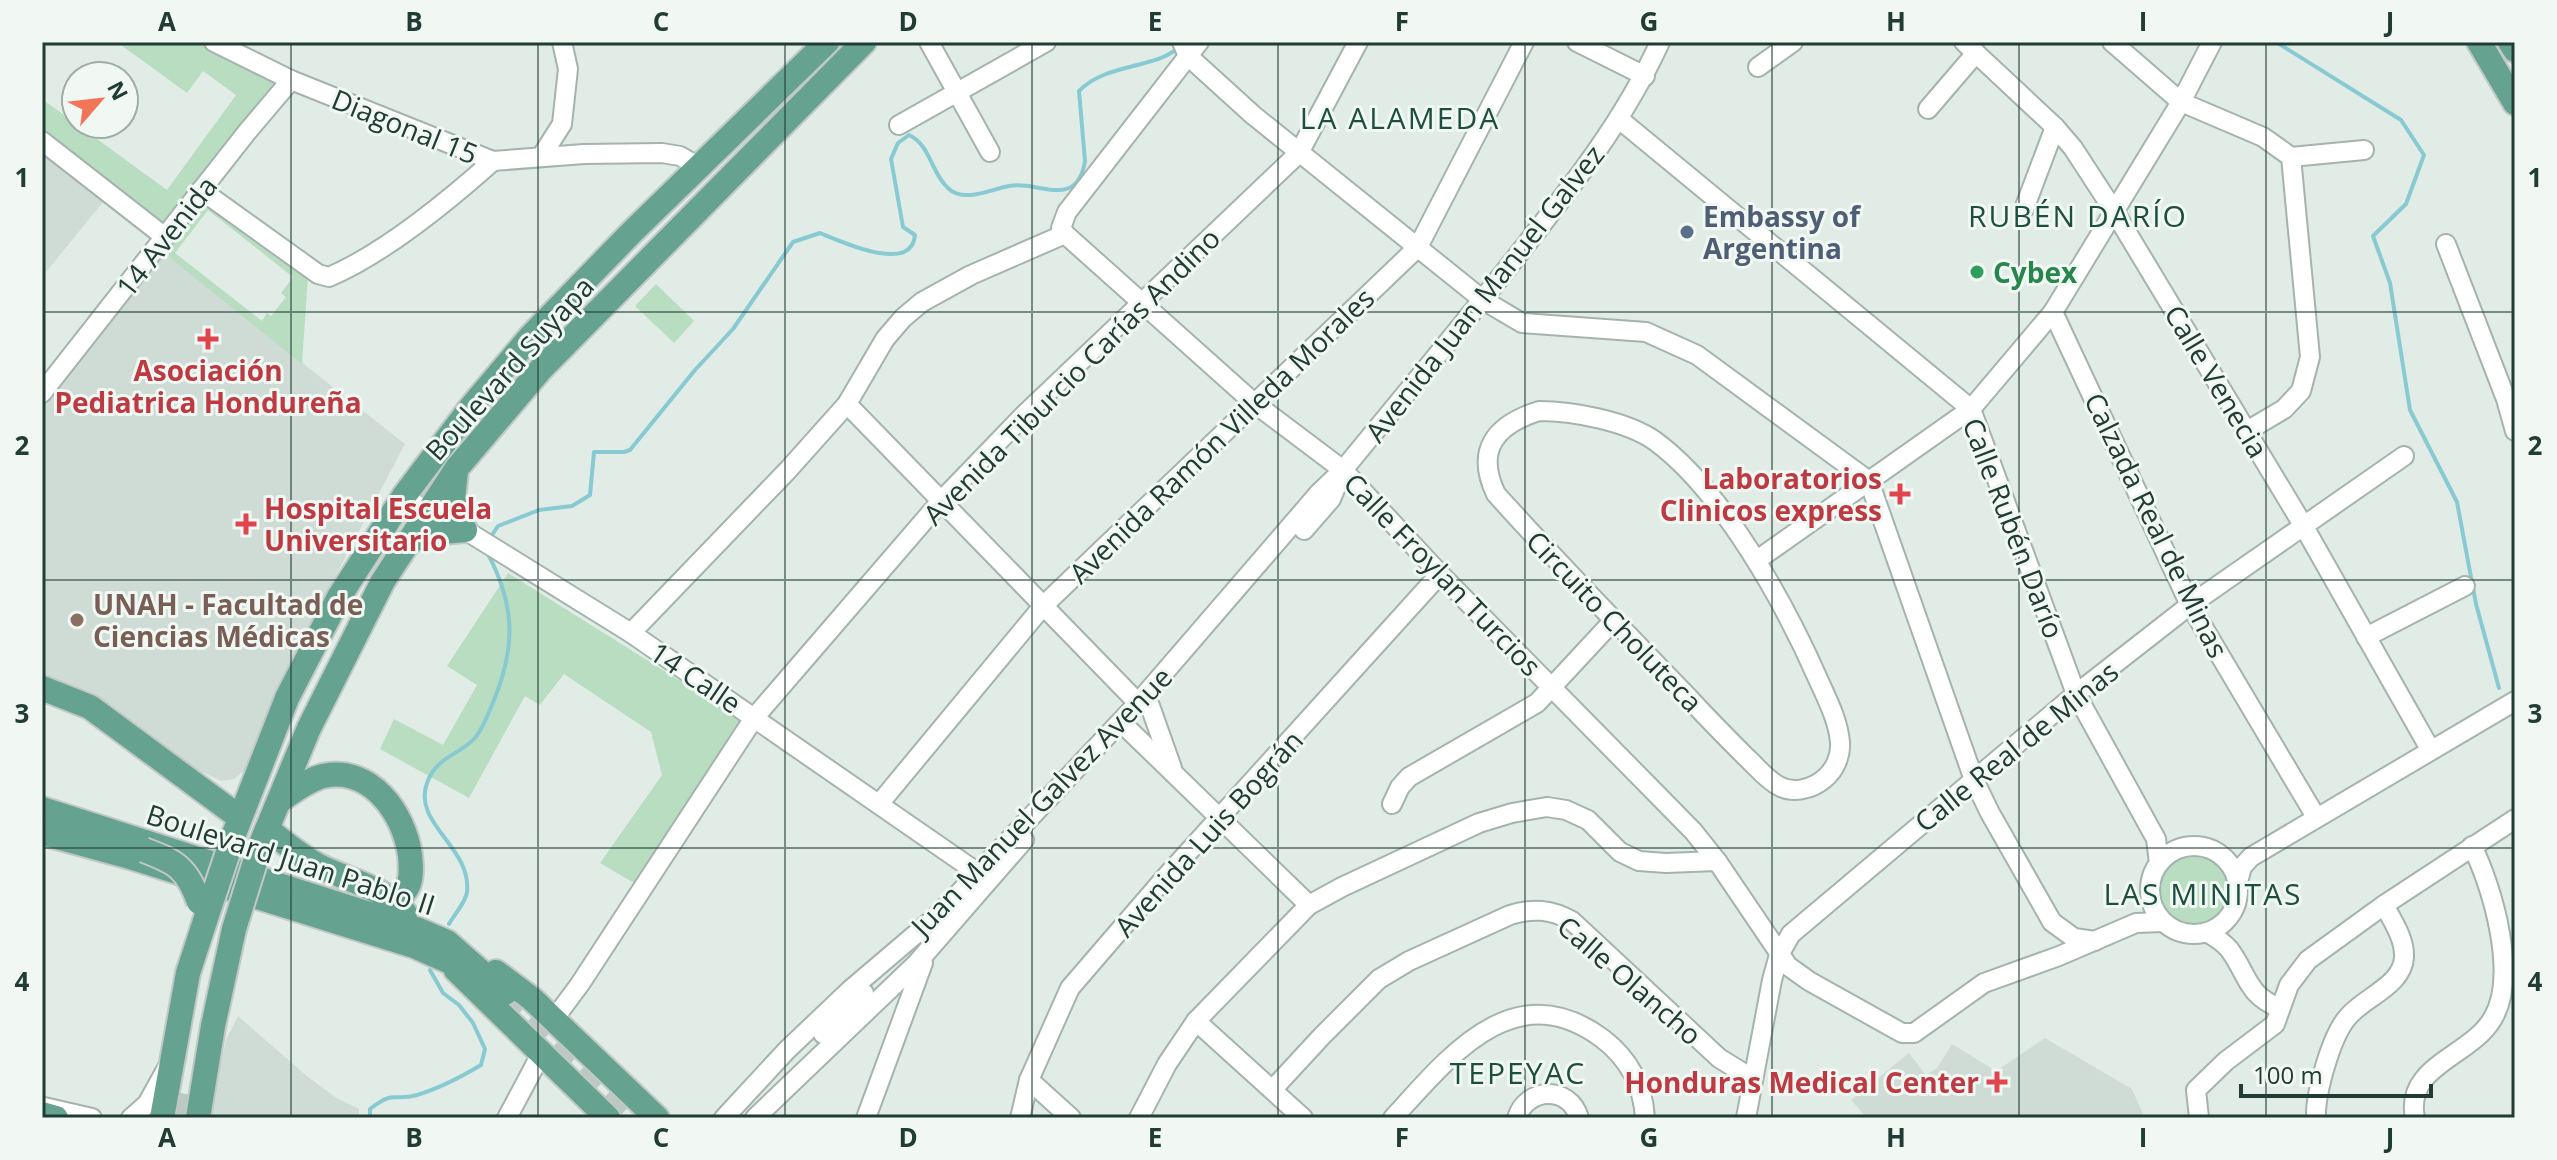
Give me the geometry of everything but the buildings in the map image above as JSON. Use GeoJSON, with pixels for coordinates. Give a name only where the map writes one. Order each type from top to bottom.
{"type":"FeatureCollection","features":[{"type":"Feature","properties":{"kind":"main road","name":"Boulevard Suyapa"},"geometry":{"type":"LineString","coordinates":[[170,1062],[188,973],[198,944],[202,910],[254,777],[287,698],[339,597],[404,496],[472,406],[531,336],[827,42]]}},
{"type":"Feature","properties":{"kind":"main road","name":"Boulevard Suyapa"},"geometry":{"type":"LineString","coordinates":[[198,1118],[213,1026],[234,929],[264,838],[309,728],[383,581],[407,542],[457,468],[541,369],[864,42]]}},
{"type":"Feature","properties":{"kind":"main road"},"geometry":{"type":"LineString","coordinates":[[2479,42],[2515,103]]}},
{"type":"Feature","properties":{"kind":"main road"},"geometry":{"type":"LineString","coordinates":[[2510,42],[2515,50]]}},
{"type":"Feature","properties":{"kind":"main road"},"geometry":{"type":"LineString","coordinates":[[457,468],[453,499],[474,535]]}},
{"type":"Feature","properties":{"kind":"main road"},"geometry":{"type":"LineString","coordinates":[[407,542],[451,529],[474,535]]}},
{"type":"Feature","properties":{"kind":"main road"},"geometry":{"type":"LineString","coordinates":[[42,688],[90,707],[185,776],[237,825]]}},
{"type":"Feature","properties":{"kind":"main road"},"geometry":{"type":"LineString","coordinates":[[279,801],[310,781],[324,776],[339,775],[360,780],[377,790],[393,808],[408,841],[408,885],[386,909]]}},
{"type":"Feature","properties":{"kind":"main road"},"geometry":{"type":"LineString","coordinates":[[185,776],[223,788],[254,777]]}},
{"type":"Feature","properties":{"kind":"main road","name":"Boulevard Juan Pablo II"},"geometry":{"type":"LineString","coordinates":[[42,809],[386,909],[419,930],[502,996]]}},
{"type":"Feature","properties":{"kind":"main road"},"geometry":{"type":"LineString","coordinates":[[43,830],[144,850],[179,866],[193,886],[202,910]]}},
{"type":"Feature","properties":{"kind":"main road","name":"Boulevard Juan Pablo II"},"geometry":{"type":"LineString","coordinates":[[43,830],[445,950]]}},
{"type":"Feature","properties":{"kind":"main road"},"geometry":{"type":"LineString","coordinates":[[264,838],[320,867],[381,891],[386,909]]}},
{"type":"Feature","properties":{"kind":"main road"},"geometry":{"type":"LineString","coordinates":[[445,950],[508,980],[554,1019],[657,1118]]}},
{"type":"Feature","properties":{"kind":"main road"},"geometry":{"type":"LineString","coordinates":[[445,950],[541,1054],[608,1118]]}},
{"type":"Feature","properties":{"kind":"main road"},"geometry":{"type":"LineString","coordinates":[[190,1086],[211,981],[218,964],[228,956]]}},
{"type":"Feature","properties":{"kind":"main road"},"geometry":{"type":"LineString","coordinates":[[162,1118],[170,1062]]}},
{"type":"Feature","properties":{"kind":"main road"},"geometry":{"type":"LineString","coordinates":[[42,1114],[56,1118]]}},
{"type":"Feature","properties":{"kind":"street","name":"Diagonal 15"},"geometry":{"type":"LineString","coordinates":[[214,42],[291,80],[493,161],[662,153],[680,156],[699,167]]}},
{"type":"Feature","properties":{"kind":"street"},"geometry":{"type":"LineString","coordinates":[[541,157],[562,124],[568,69],[562,42]]}},
{"type":"Feature","properties":{"kind":"street"},"geometry":{"type":"LineString","coordinates":[[929,42],[990,152]]}},
{"type":"Feature","properties":{"kind":"street"},"geometry":{"type":"LineString","coordinates":[[899,125],[1046,42]]}},
{"type":"Feature","properties":{"kind":"street","name":"Avenida Tiburcio Carías Andino"},"geometry":{"type":"LineString","coordinates":[[554,1019],[588,973],[754,718],[941,501],[1025,414],[1299,153],[1358,42]]}},
{"type":"Feature","properties":{"kind":"street","name":"Avenida Ramón Villeda Morales"},"geometry":{"type":"LineString","coordinates":[[879,804],[1043,606],[1418,247],[1524,42]]}},
{"type":"Feature","properties":{"kind":"street"},"geometry":{"type":"LineString","coordinates":[[1577,42],[1645,76]]}},
{"type":"Feature","properties":{"kind":"street","name":"Avenida Juan Manuel Galvez"},"geometry":{"type":"LineString","coordinates":[[1343,470],[1573,186],[1645,76],[1660,42]]}},
{"type":"Feature","properties":{"kind":"street"},"geometry":{"type":"LineString","coordinates":[[1758,67],[1793,42]]}},
{"type":"Feature","properties":{"kind":"street"},"geometry":{"type":"LineString","coordinates":[[2112,42],[2181,102],[2263,137],[2291,157],[2364,150]]}},
{"type":"Feature","properties":{"kind":"street"},"geometry":{"type":"LineString","coordinates":[[1757,560],[1971,409],[2053,312],[2181,102],[2212,42]]}},
{"type":"Feature","properties":{"kind":"street"},"geometry":{"type":"LineString","coordinates":[[631,633],[847,404],[885,339],[903,318],[922,302],[971,275],[1065,234],[1061,228],[1067,212],[1189,47],[1299,153],[1483,300],[1522,323],[1646,332],[1666,339],[1697,355],[1869,481],[1974,780],[2052,922],[2059,942],[2054,952],[2042,963]]}},
{"type":"Feature","properties":{"kind":"street"},"geometry":{"type":"LineString","coordinates":[[1928,109],[1970,47]]}},
{"type":"Feature","properties":{"kind":"street","name":"Calle Venecia"},"geometry":{"type":"LineString","coordinates":[[1970,47],[2073,148],[2303,525],[2430,749]]}},
{"type":"Feature","properties":{"kind":"street","name":"14 Avenida"},"geometry":{"type":"LineString","coordinates":[[42,393],[291,80]]}},
{"type":"Feature","properties":{"kind":"street","name":"Calle Rubén Darío"},"geometry":{"type":"LineString","coordinates":[[1619,119],[1971,409],[2076,694],[2156,839],[2159,863]]}},
{"type":"Feature","properties":{"kind":"street"},"geometry":{"type":"LineString","coordinates":[[2024,209],[2055,127]]}},
{"type":"Feature","properties":{"kind":"street"},"geometry":{"type":"LineString","coordinates":[[42,141],[165,237]]}},
{"type":"Feature","properties":{"kind":"street"},"geometry":{"type":"LineString","coordinates":[[2247,431],[2284,409],[2301,391],[2310,357],[2291,157]]}},
{"type":"Feature","properties":{"kind":"street"},"geometry":{"type":"LineString","coordinates":[[201,190],[318,274],[329,277],[346,270],[430,214],[493,161]]}},
{"type":"Feature","properties":{"kind":"street","name":"Calle Froylan Turcios"},"geometry":{"type":"LineString","coordinates":[[1065,234],[1254,403],[1343,470],[1440,574],[1693,831],[1717,861],[1779,955],[1793,970],[1909,1034],[1918,1032],[1984,983],[2042,963]]}},
{"type":"Feature","properties":{"kind":"street"},"geometry":{"type":"LineString","coordinates":[[2446,244],[2506,399],[2515,431]]}},
{"type":"Feature","properties":{"kind":"street","name":"Calzada Real de Minas"},"geometry":{"type":"LineString","coordinates":[[2053,312],[2190,605],[2316,817]]}},
{"type":"Feature","properties":{"kind":"street"},"geometry":{"type":"LineString","coordinates":[[847,404],[1144,705],[1174,775]]}},
{"type":"Feature","properties":{"kind":"street","name":"Circuito Choluteca"},"geometry":{"type":"LineString","coordinates":[[1539,411],[1558,411],[1625,426],[1653,440],[1683,466],[1757,560],[1808,657],[1835,717],[1841,744],[1837,762],[1828,776],[1817,785],[1801,789],[1778,786],[1705,716],[1614,620],[1496,494],[1489,479],[1488,449],[1507,425],[1522,416],[1539,411]]}},
{"type":"Feature","properties":{"kind":"street","name":"Calle Real de Minas"},"geometry":{"type":"LineString","coordinates":[[1746,1118],[1779,955],[1791,934],[2076,694],[2190,605],[2404,456]]}},
{"type":"Feature","properties":{"kind":"street","name":"Juan Manuel Galvez Avenue"},"geometry":{"type":"LineString","coordinates":[[755,1118],[931,948],[978,873],[1144,705],[1319,493],[1343,470]]}},
{"type":"Feature","properties":{"kind":"street","name":"14 Calle"},"geometry":{"type":"LineString","coordinates":[[404,496],[427,512],[474,535],[631,633],[978,873]]}},
{"type":"Feature","properties":{"kind":"street","name":"Avenida Luis Bográn"},"geometry":{"type":"LineString","coordinates":[[1020,1118],[1029,1080],[1070,988],[1440,574]]}},
{"type":"Feature","properties":{"kind":"street"},"geometry":{"type":"LineString","coordinates":[[2366,637],[2465,586]]}},
{"type":"Feature","properties":{"kind":"street"},"geometry":{"type":"LineString","coordinates":[[1392,804],[1409,777],[1537,703],[1614,620]]}},
{"type":"Feature","properties":{"kind":"street"},"geometry":{"type":"LineString","coordinates":[[2280,1008],[2263,1001],[2244,977],[2229,949],[2226,933],[2237,901],[2242,867],[2251,857],[2316,817],[2515,701]]}},
{"type":"Feature","properties":{"kind":"street"},"geometry":{"type":"LineString","coordinates":[[739,1118],[867,990],[939,927],[1128,729],[1144,705]]}},
{"type":"Feature","properties":{"kind":"street"},"geometry":{"type":"LineString","coordinates":[[1128,729],[1309,905]]}},
{"type":"Feature","properties":{"kind":"street"},"geometry":{"type":"LineString","coordinates":[[1139,1118],[1167,1064],[1196,1021],[1309,905],[1479,823],[1547,807],[1566,810],[1588,820],[1620,852],[1639,861],[1717,861]]}},
{"type":"Feature","properties":{"kind":"street"},"geometry":{"type":"LineString","coordinates":[[2199,1118],[2196,1090],[2226,1061],[2275,1024],[2289,985],[2308,960],[2384,905],[2515,819]]}},
{"type":"Feature","properties":{"kind":"street"},"geometry":{"type":"LineString","coordinates":[[2156,839],[2166,847],[2176,849],[2200,846],[2223,856],[2238,859],[2251,857]]}},
{"type":"Feature","properties":{"kind":"street"},"geometry":{"type":"LineString","coordinates":[[2415,1118],[2412,1103],[2420,1083],[2483,1033],[2493,1020],[2503,993],[2505,965],[2488,883],[2472,846]]}},
{"type":"Feature","properties":{"kind":"street"},"geometry":{"type":"LineString","coordinates":[[2176,849],[2159,863],[2150,882],[2151,902],[2163,922],[2184,934],[2208,933],[2229,918]]}},
{"type":"Feature","properties":{"kind":"street"},"geometry":{"type":"LineString","coordinates":[[2223,856],[2238,882]]}},
{"type":"Feature","properties":{"kind":"street","name":"Juan Manuel Galvez Avenue"},"geometry":{"type":"LineString","coordinates":[[724,1118],[787,1050],[850,990],[937,916],[964,899]]}},
{"type":"Feature","properties":{"kind":"street"},"geometry":{"type":"LineString","coordinates":[[2042,963],[2136,923],[2151,902]]}},
{"type":"Feature","properties":{"kind":"street"},"geometry":{"type":"LineString","coordinates":[[2316,1118],[2319,1094],[2341,1027],[2402,968],[2403,946],[2384,905]]}},
{"type":"Feature","properties":{"kind":"street","name":"Calle Olancho"},"geometry":{"type":"LineString","coordinates":[[1273,1089],[1379,979],[1409,961],[1526,910],[1558,913],[1572,921],[1702,1044],[1753,1079]]}},
{"type":"Feature","properties":{"kind":"street"},"geometry":{"type":"LineString","coordinates":[[2052,922],[2074,938],[2095,941]]}},
{"type":"Feature","properties":{"kind":"street"},"geometry":{"type":"LineString","coordinates":[[2136,923],[2163,922]]}},
{"type":"Feature","properties":{"kind":"street"},"geometry":{"type":"LineString","coordinates":[[2208,933],[2229,949]]}},
{"type":"Feature","properties":{"kind":"street"},"geometry":{"type":"LineString","coordinates":[[866,1118],[915,980],[931,948]]}},
{"type":"Feature","properties":{"kind":"street"},"geometry":{"type":"LineString","coordinates":[[1768,1006],[1789,982],[1799,979],[1809,981]]}},
{"type":"Feature","properties":{"kind":"street"},"geometry":{"type":"LineString","coordinates":[[1393,1118],[1446,1060],[1471,1038],[1506,1021],[1541,1016],[1574,1022],[1598,1036],[1620,1055],[1640,1087],[1645,1118]]}},
{"type":"Feature","properties":{"kind":"street"},"geometry":{"type":"LineString","coordinates":[[1196,1021],[1303,1118]]}},
{"type":"Feature","properties":{"kind":"street"},"geometry":{"type":"LineString","coordinates":[[507,1118],[541,1054]]}},
{"type":"Feature","properties":{"kind":"street"},"geometry":{"type":"LineString","coordinates":[[131,1118],[147,1104],[170,1062]]}},
{"type":"Feature","properties":{"kind":"street"},"geometry":{"type":"LineString","coordinates":[[1029,1080],[1071,1118]]}},
{"type":"Feature","properties":{"kind":"street"},"geometry":{"type":"LineString","coordinates":[[1517,1118],[1524,1104],[1532,1097],[1552,1093],[1571,1103],[1579,1118]]}},
{"type":"Feature","properties":{"kind":"street"},"geometry":{"type":"LineString","coordinates":[[42,1107],[92,1118]]}},
{"type":"Feature","properties":{"kind":"shaded area"},"geometry":{"type":"Polygon","coordinates":[[[42,153],[103,202],[42,277],[42,153]]]}},
{"type":"Feature","properties":{"kind":"shaded area","name":"Hospital Escuela Universitario"},"geometry":{"type":"Polygon","coordinates":[[[165,254],[405,444],[319,607],[245,770],[234,779],[222,781],[196,769],[42,677],[42,408],[165,254]]]}},
{"type":"Feature","properties":{"kind":"shaded area"},"geometry":{"type":"Polygon","coordinates":[[[238,1016],[308,1077],[335,1097],[359,1109],[359,1118],[208,1118],[226,1040],[238,1016]]]}},
{"type":"Feature","properties":{"kind":"shaded area","name":"Honduras Medical Center"},"geometry":{"type":"Polygon","coordinates":[[[2045,1038],[2132,1089],[2145,1118],[1867,1118],[1851,1100],[1909,1053],[1926,1075],[1937,1068],[1952,1044],[1996,1071],[2045,1038]]]}},
{"type":"Feature","properties":{"kind":"green space"},"geometry":{"type":"Polygon","coordinates":[[[117,42],[195,42],[280,82],[163,225],[42,129],[42,99],[60,112],[60,140],[98,140],[167,190],[236,95],[203,71],[187,93],[117,42]]]}},
{"type":"Feature","properties":{"kind":"green space"},"geometry":{"type":"Polygon","coordinates":[[[206,200],[308,276],[302,364],[165,254],[206,200]],[[208,210],[175,253],[262,321],[267,313],[271,316],[286,297],[281,293],[293,277],[208,210]]]}},
{"type":"Feature","properties":{"kind":"green space"},"geometry":{"type":"Polygon","coordinates":[[[656,284],[694,321],[674,343],[635,306],[656,284]]]}},
{"type":"Feature","properties":{"kind":"green space"},"geometry":{"type":"Polygon","coordinates":[[[508,573],[741,719],[634,883],[600,863],[662,775],[651,732],[564,674],[540,705],[525,696],[469,798],[380,749],[394,719],[443,745],[477,685],[447,666],[508,573]]]}},
{"type":"Feature","properties":{"kind":"green space"},"geometry":{"type":"Polygon","coordinates":[[[2193,855],[2213,861],[2223,871],[2229,891],[2223,911],[2213,921],[2193,927],[2173,921],[2163,911],[2157,891],[2163,871],[2173,861],[2193,855]]]}},
{"type":"Feature","properties":{"kind":"waterway"},"geometry":{"type":"LineString","coordinates":[[2276,42],[2401,120],[2424,155],[2406,204],[2373,236],[2390,283],[2410,410],[2457,502],[2476,604],[2499,688]]}},
{"type":"Feature","properties":{"kind":"waterway"},"geometry":{"type":"LineString","coordinates":[[490,538],[498,526],[539,510],[572,506],[590,495],[594,452],[630,450],[733,329],[793,242],[820,233],[874,252],[902,253],[911,247],[915,235],[903,227],[891,159],[898,143],[909,135],[922,145],[943,183],[955,193],[970,195],[1020,185],[1065,189],[1074,185],[1081,176],[1085,161],[1079,91],[1102,75],[1156,60],[1178,48]]}},
{"type":"Feature","properties":{"kind":"waterway"},"geometry":{"type":"LineString","coordinates":[[449,924],[466,896],[466,876],[461,862],[434,824],[425,798],[427,783],[436,767],[468,744],[481,729],[506,662],[508,608],[488,554]]}},
{"type":"Feature","properties":{"kind":"waterway"},"geometry":{"type":"LineString","coordinates":[[370,1118],[370,1109],[385,1099],[426,1092],[481,1065],[485,1049],[473,1023],[459,1005],[443,993],[430,970]]}},
{"type":"Feature","properties":{"kind":"tunnel"},"geometry":{"type":"LineString","coordinates":[[505,993],[638,1118]]}},
{"type":"Feature","properties":{"kind":"tunnel"},"geometry":{"type":"LineString","coordinates":[[183,1118],[190,1086]]}},
{"type":"Feature","properties":{"kind":"place","name":"Embassy of Argentina"},"geometry":{"type":"Point","coordinates":[1687,232]}},
{"type":"Feature","properties":{"kind":"place","name":"Cybex"},"geometry":{"type":"Point","coordinates":[1977,272]}},
{"type":"Feature","properties":{"kind":"place","name":"Asociación Pediatrica Hondureña"},"geometry":{"type":"Point","coordinates":[208,339]}},
{"type":"Feature","properties":{"kind":"place","name":"Laboratorios Clinicos express"},"geometry":{"type":"Point","coordinates":[1900,494]}},
{"type":"Feature","properties":{"kind":"place","name":"Hospital Escuela Universitario"},"geometry":{"type":"Point","coordinates":[246,524]}},
{"type":"Feature","properties":{"kind":"place","name":"UNAH - Facultad de Ciencias Médicas"},"geometry":{"type":"Point","coordinates":[77,620]}},
{"type":"Feature","properties":{"kind":"place","name":"Honduras Medical Center"},"geometry":{"type":"Point","coordinates":[1997,1082]}},
{"type":"Feature","properties":{"kind":"district","name":"LA ALAMEDA"},"geometry":{"type":"Point","coordinates":[1400,117]}},
{"type":"Feature","properties":{"kind":"district","name":"RUBÉN DARÍO"},"geometry":{"type":"Point","coordinates":[2078,215]}},
{"type":"Feature","properties":{"kind":"district","name":"LAS MINITAS"},"geometry":{"type":"Point","coordinates":[2203,893]}},
{"type":"Feature","properties":{"kind":"district","name":"TEPEYAC"},"geometry":{"type":"Point","coordinates":[1518,1072]}}]}
